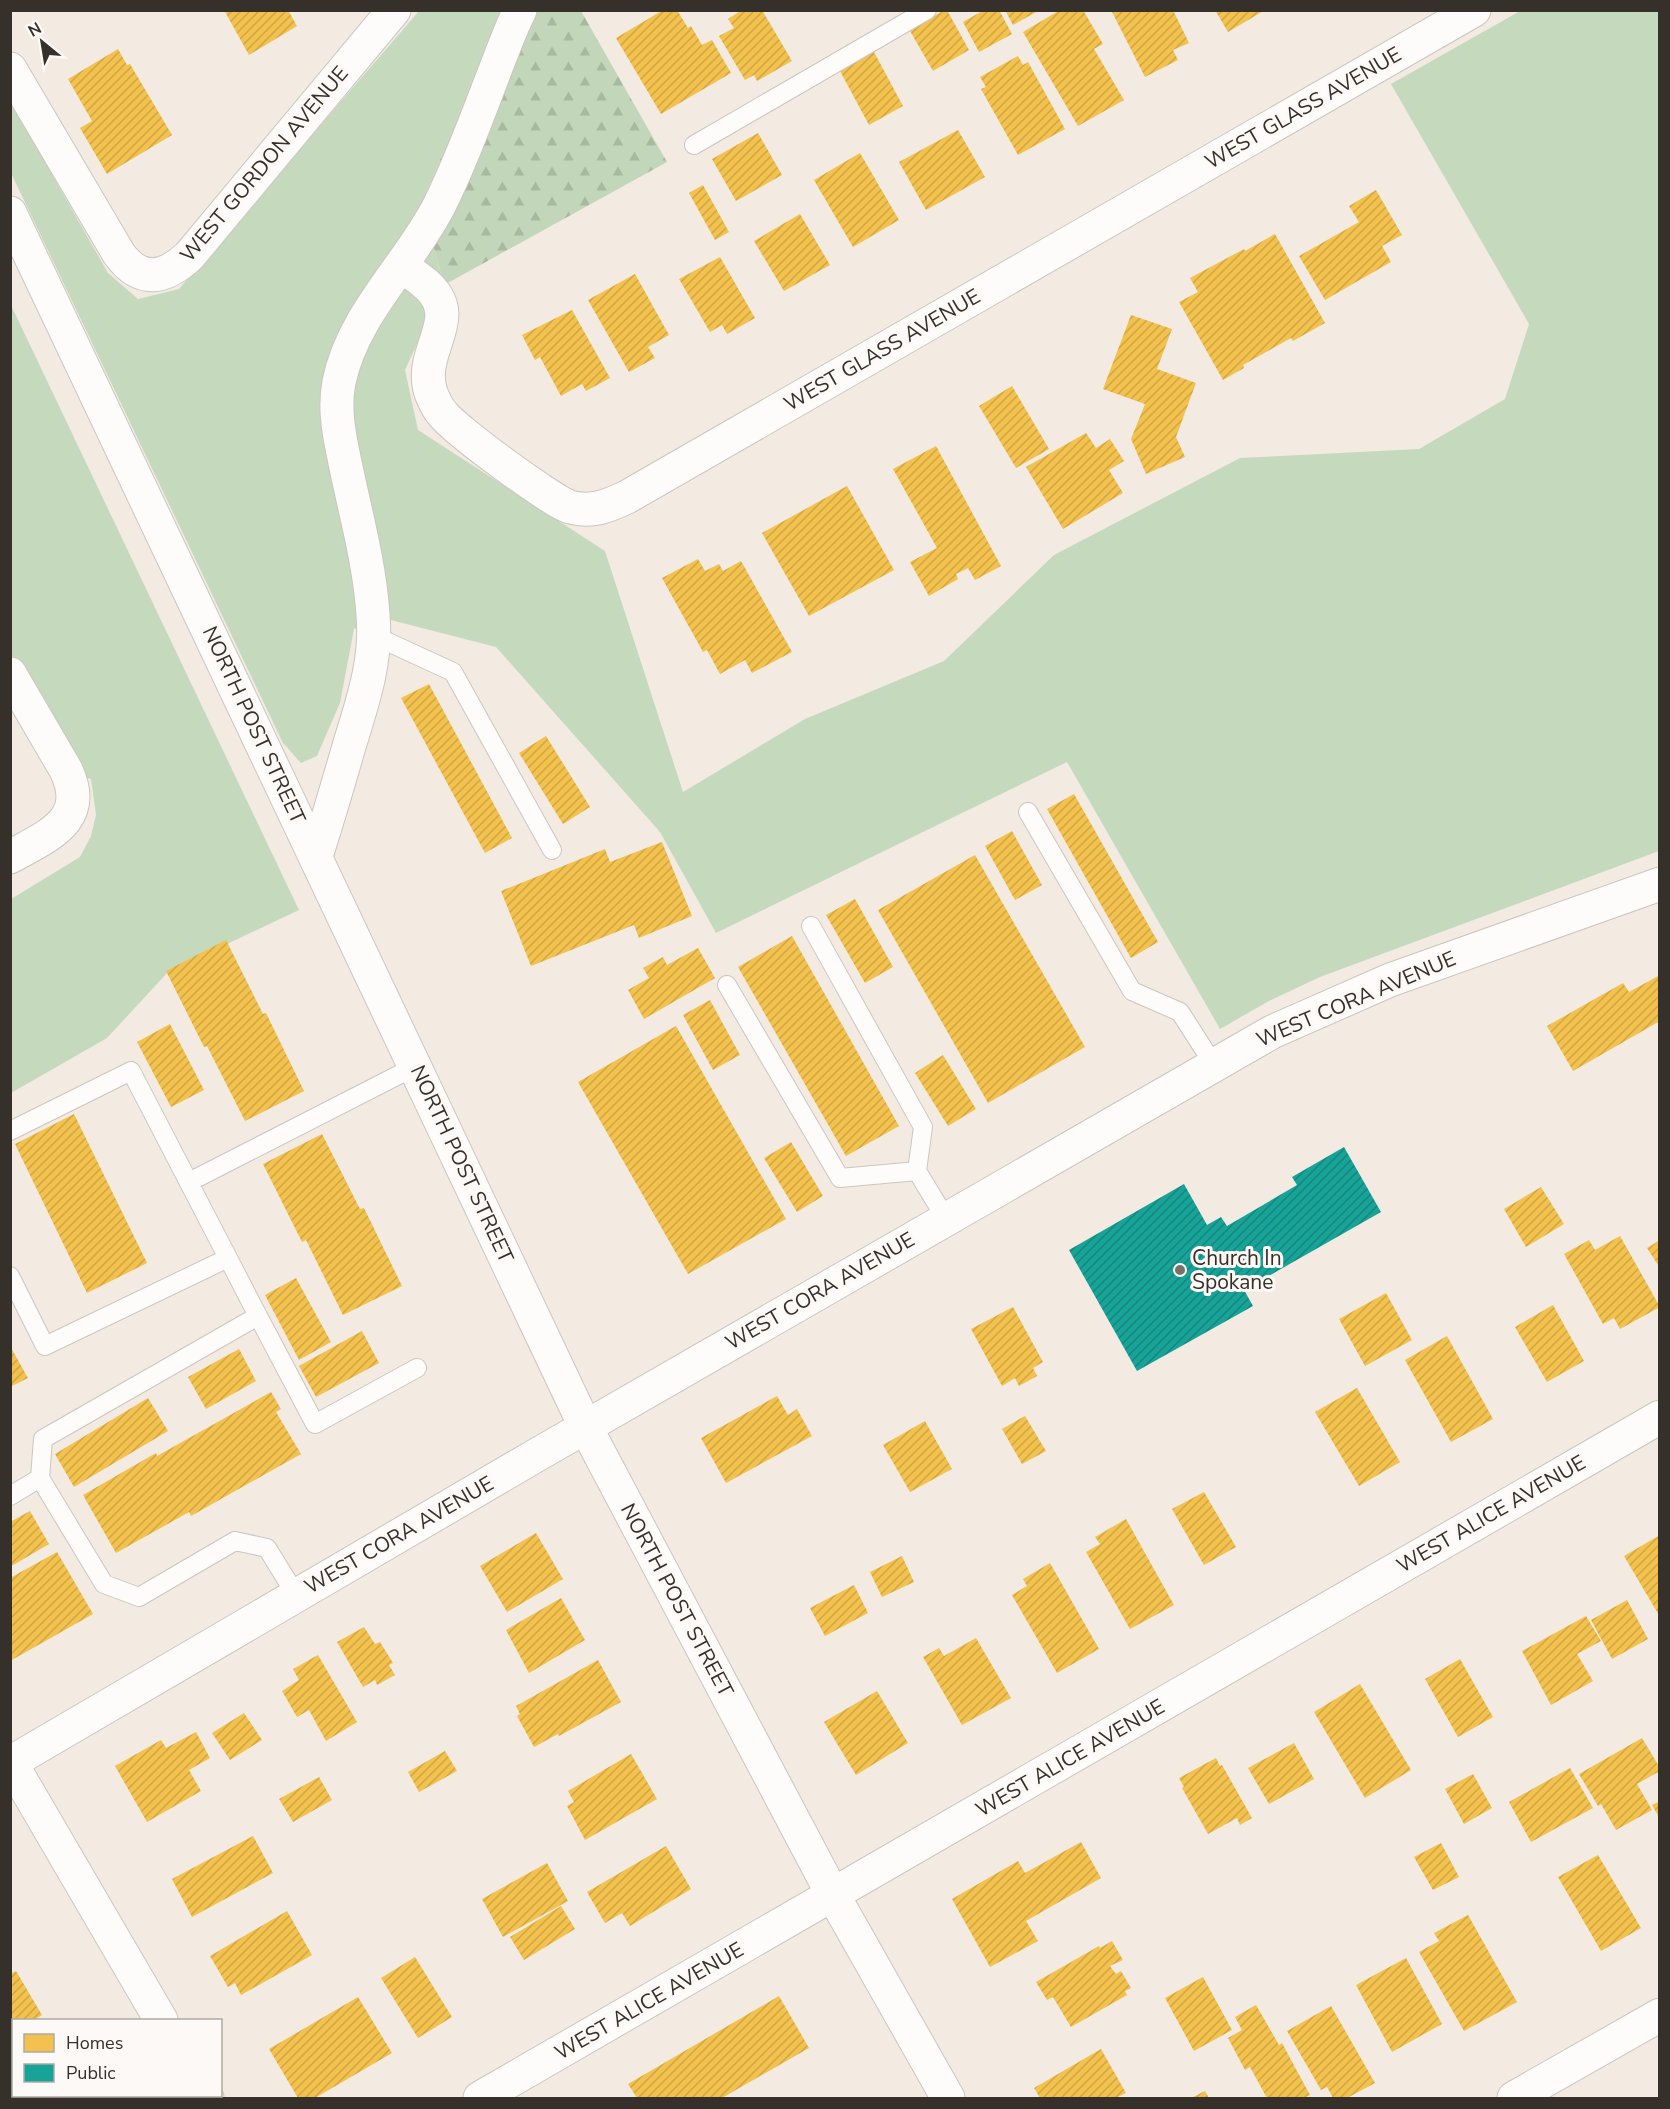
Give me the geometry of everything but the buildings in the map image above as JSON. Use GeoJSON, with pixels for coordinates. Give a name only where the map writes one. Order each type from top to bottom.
{"type":"FeatureCollection","features":[{"type":"Feature","properties":{"kind":"street","name":"WEST GORDON AVENUE"},"geometry":{"type":"LineString","coordinates":[[10,69],[118,254],[131,268],[150,275],[159,275],[175,268],[189,255],[394,10]]}},
{"type":"Feature","properties":{"kind":"street"},"geometry":{"type":"LineString","coordinates":[[316,856],[368,683],[374,640],[369,584],[339,434],[337,408],[339,384],[351,344],[361,324],[402,267],[429,224],[452,179],[520,10]]}},
{"type":"Feature","properties":{"kind":"street","name":"WEST GLASS AVENUE"},"geometry":{"type":"LineString","coordinates":[[402,267],[429,287],[441,307],[442,323],[428,368],[432,393],[441,413],[462,432],[557,501],[579,509],[602,508],[637,491],[1474,10]]}},
{"type":"Feature","properties":{"kind":"street","name":"NORTH POST STREET"},"geometry":{"type":"LineString","coordinates":[[10,213],[585,1426],[833,1895],[948,2098]]}},
{"type":"Feature","properties":{"kind":"street"},"geometry":{"type":"LineString","coordinates":[[10,674],[66,770],[71,780],[74,796],[69,816],[56,831],[10,857]]}},
{"type":"Feature","properties":{"kind":"street","name":"WEST CORA AVENUE"},"geometry":{"type":"LineString","coordinates":[[11,1763],[585,1426],[1272,1032],[1390,980],[1659,884]]}},
{"type":"Feature","properties":{"kind":"street","name":"WEST ALICE AVENUE"},"geometry":{"type":"LineString","coordinates":[[480,2098],[1659,1417]]}},
{"type":"Feature","properties":{"kind":"street"},"geometry":{"type":"LineString","coordinates":[[11,1763],[160,2019]]}},
{"type":"Feature","properties":{"kind":"street"},"geometry":{"type":"LineString","coordinates":[[1514,2098],[1659,2015]]}},
{"type":"Feature","properties":{"kind":"lane"},"geometry":{"type":"LineString","coordinates":[[694,145],[927,10]]}},
{"type":"Feature","properties":{"kind":"lane"},"geometry":{"type":"LineString","coordinates":[[374,640],[388,642],[453,672],[552,850]]}},
{"type":"Feature","properties":{"kind":"lane"},"geometry":{"type":"LineString","coordinates":[[1028,812],[1132,991],[1180,1012],[1214,1065]]}},
{"type":"Feature","properties":{"kind":"lane"},"geometry":{"type":"LineString","coordinates":[[811,926],[923,1127],[917,1171],[946,1219]]}},
{"type":"Feature","properties":{"kind":"lane"},"geometry":{"type":"LineString","coordinates":[[727,985],[840,1178],[917,1171]]}},
{"type":"Feature","properties":{"kind":"lane"},"geometry":{"type":"LineString","coordinates":[[189,1182],[416,1066]]}},
{"type":"Feature","properties":{"kind":"lane"},"geometry":{"type":"LineString","coordinates":[[10,1131],[131,1071],[315,1424],[417,1368]]}},
{"type":"Feature","properties":{"kind":"lane"},"geometry":{"type":"LineString","coordinates":[[10,1276],[45,1346],[228,1258]]}},
{"type":"Feature","properties":{"kind":"lane"},"geometry":{"type":"LineString","coordinates":[[258,1316],[43,1440],[40,1479],[104,1584],[139,1597],[235,1541],[267,1548],[296,1595]]}},
{"type":"Feature","properties":{"kind":"lane"},"geometry":{"type":"LineString","coordinates":[[10,1496],[40,1479]]}},
{"type":"Feature","properties":{"kind":"green space"},"geometry":{"type":"Polygon","coordinates":[[[419,11],[500,11],[422,204],[444,285],[405,370],[418,430],[605,551],[683,792],[805,719],[944,661],[1054,555],[1240,458],[1419,449],[1505,399],[1529,324],[1391,84],[1520,11],[1659,11],[1659,851],[1320,977],[1269,1001],[1220,1029],[1067,762],[716,933],[660,832],[496,647],[383,618],[354,629],[340,703],[317,756],[301,763],[283,743],[11,173],[11,102],[108,273],[138,299],[179,289],[419,11]]]}},
{"type":"Feature","properties":{"kind":"green space"},"geometry":{"type":"Polygon","coordinates":[[[500,11],[581,11],[667,162],[444,285],[422,204],[500,11]]]}},
{"type":"Feature","properties":{"kind":"green space"},"geometry":{"type":"Polygon","coordinates":[[[10,303],[299,910],[168,972],[107,1038],[11,1093],[11,899],[80,857],[91,836],[96,815],[91,779],[81,776],[11,654],[10,303]]]}},
{"type":"Feature","properties":{"kind":"place","name":"Church In Spokane"},"geometry":{"type":"Point","coordinates":[1180,1270]}}]}
